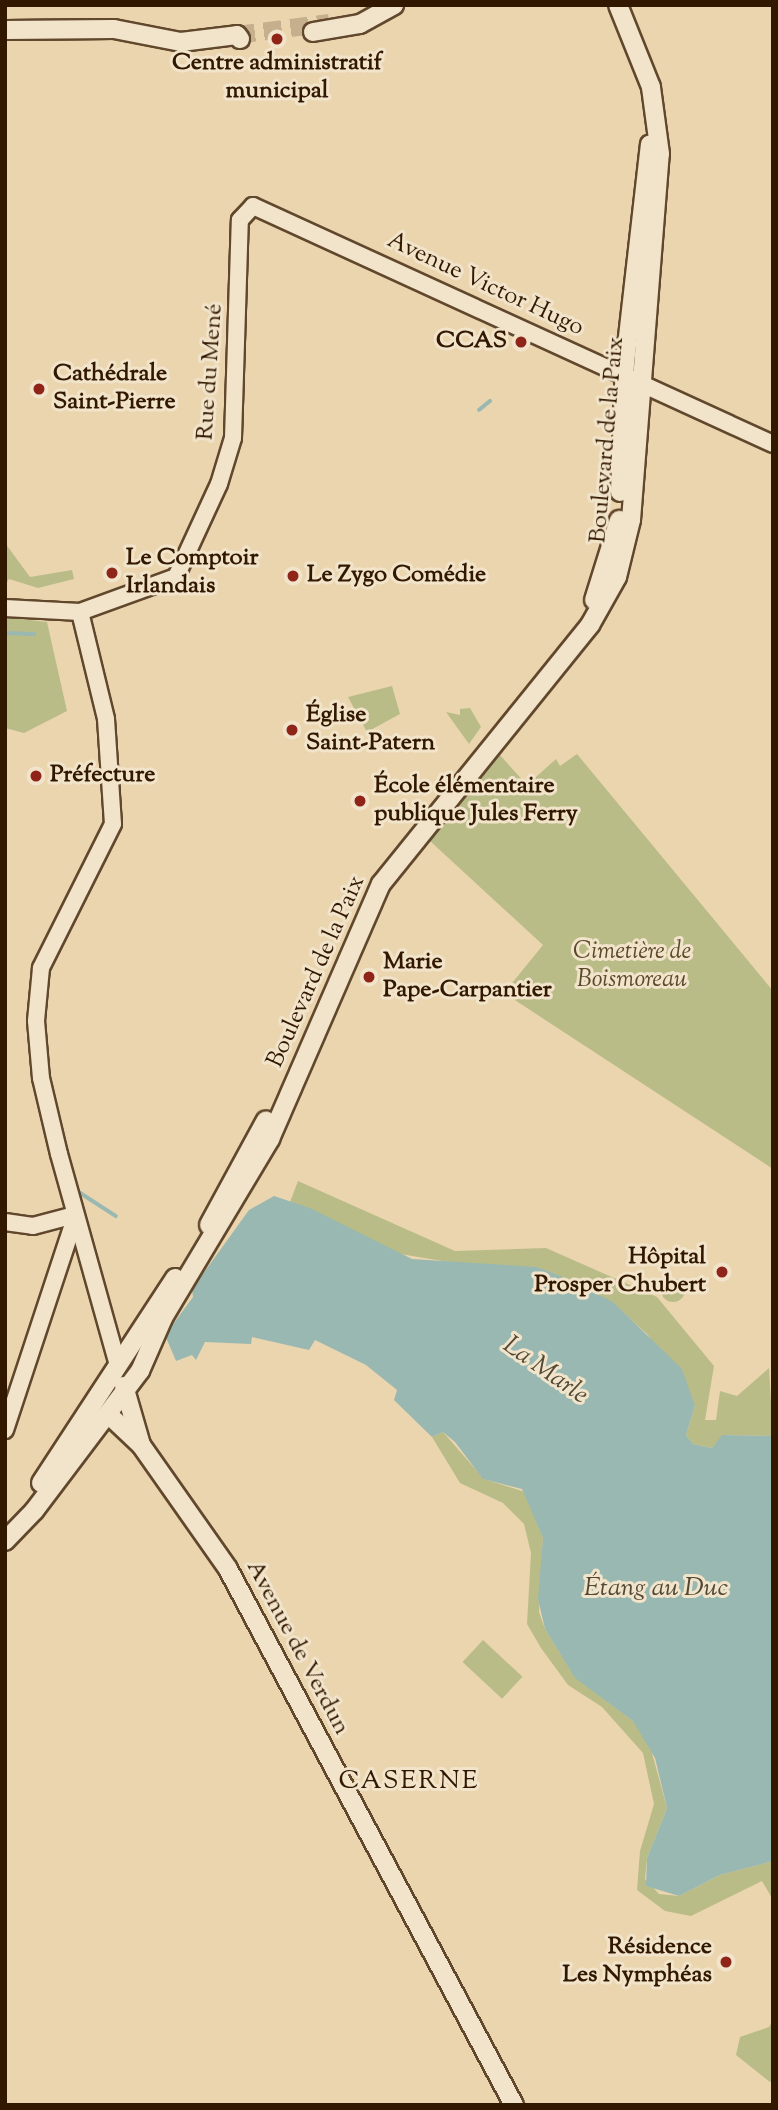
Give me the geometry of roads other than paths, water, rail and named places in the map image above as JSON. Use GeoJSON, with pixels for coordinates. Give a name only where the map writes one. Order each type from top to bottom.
{"type":"FeatureCollection","features":[{"type":"Feature","properties":{"kind":"main road"},"geometry":{"type":"LineString","coordinates":[[313,32],[371,17],[394,5]]}},
{"type":"Feature","properties":{"kind":"main road","name":"Boulevard de la Paix"},"geometry":{"type":"LineString","coordinates":[[5,1541],[109,1416],[122,1379],[166,1291],[269,1114],[374,879],[594,600],[619,517],[650,127],[639,78],[606,5]]}},
{"type":"Feature","properties":{"kind":"main road","name":"Boulevard de la Paix"},"geometry":{"type":"LineString","coordinates":[[5,1528],[27,1504],[122,1379],[163,1318],[270,1139],[381,884],[590,625],[617,577],[631,520],[631,378],[659,186],[659,130],[644,65],[618,5]]}},
{"type":"Feature","properties":{"kind":"main road"},"geometry":{"type":"LineString","coordinates":[[5,30],[79,29],[166,36],[181,42],[238,37]]}},
{"type":"Feature","properties":{"kind":"main road"},"geometry":{"type":"LineString","coordinates":[[60,1475],[122,1379]]}},
{"type":"Feature","properties":{"kind":"main road","name":"Avenue de Verdun"},"geometry":{"type":"LineString","coordinates":[[122,1379],[141,1446]]}},
{"type":"Feature","properties":{"kind":"main road","name":"Avenue de Verdun"},"geometry":{"type":"LineString","coordinates":[[109,1416],[141,1446],[228,1569],[514,2105]]}},
{"type":"Feature","properties":{"kind":"street","name":"Avenue Victor Hugo"},"geometry":{"type":"LineString","coordinates":[[253,206],[773,444]]}},
{"type":"Feature","properties":{"kind":"street","name":"Rue du Mené"},"geometry":{"type":"LineString","coordinates":[[80,612],[176,578],[219,484],[233,438],[240,220],[253,206]]}},
{"type":"Feature","properties":{"kind":"street"},"geometry":{"type":"LineString","coordinates":[[5,608],[80,612]]}},
{"type":"Feature","properties":{"kind":"street","name":"Avenue de Verdun"},"geometry":{"type":"LineString","coordinates":[[80,612],[106,719],[113,824],[66,911],[41,968],[36,999],[41,1078],[94,1288],[122,1379]]}},
{"type":"Feature","properties":{"kind":"street"},"geometry":{"type":"LineString","coordinates":[[5,1222],[33,1226],[75,1215],[60,1271],[5,1430]]}},
{"type":"Feature","properties":{"kind":"water","name":"Étang au Duc"},"geometry":{"type":"Polygon","coordinates":[[[274,1196],[310,1208],[412,1259],[537,1267],[565,1278],[613,1302],[682,1369],[695,1406],[686,1435],[693,1444],[712,1448],[722,1435],[773,1436],[773,1861],[720,1875],[679,1896],[646,1886],[647,1858],[667,1808],[655,1758],[633,1721],[575,1678],[545,1629],[538,1599],[543,1538],[522,1489],[483,1479],[455,1442],[443,1432],[432,1437],[394,1400],[397,1390],[366,1365],[315,1340],[309,1350],[252,1337],[251,1344],[205,1342],[196,1360],[192,1355],[176,1361],[165,1335],[193,1297],[192,1289],[249,1210],[274,1196]]]}},
{"type":"Feature","properties":{"kind":"waterway"},"geometry":{"type":"LineString","coordinates":[[479,410],[490,401]]}},
{"type":"Feature","properties":{"kind":"waterway"},"geometry":{"type":"LineString","coordinates":[[5,633],[34,634]]}},
{"type":"Feature","properties":{"kind":"waterway","name":"La Marle"},"geometry":{"type":"LineString","coordinates":[[79,1192],[116,1216]]}},
{"type":"Feature","properties":{"kind":"tunnel"},"geometry":{"type":"LineString","coordinates":[[237,35],[329,23]]}},
{"type":"Feature","properties":{"kind":"place","name":"Centre administratif municipal"},"geometry":{"type":"Point","coordinates":[277,39]}},
{"type":"Feature","properties":{"kind":"place","name":"CCAS"},"geometry":{"type":"Point","coordinates":[521,342]}},
{"type":"Feature","properties":{"kind":"place","name":"Cathédrale Saint-Pierre"},"geometry":{"type":"Point","coordinates":[39,389]}},
{"type":"Feature","properties":{"kind":"place","name":"Le Comptoir Irlandais"},"geometry":{"type":"Point","coordinates":[112,573]}},
{"type":"Feature","properties":{"kind":"place","name":"Le Zygo Comédie"},"geometry":{"type":"Point","coordinates":[293,576]}},
{"type":"Feature","properties":{"kind":"place","name":"Église Saint-Patern"},"geometry":{"type":"Point","coordinates":[292,730]}},
{"type":"Feature","properties":{"kind":"place","name":"Préfecture"},"geometry":{"type":"Point","coordinates":[36,776]}},
{"type":"Feature","properties":{"kind":"place","name":"École élémentaire publique Jules Ferry"},"geometry":{"type":"Point","coordinates":[360,801]}},
{"type":"Feature","properties":{"kind":"place","name":"Marie Pape-Carpantier"},"geometry":{"type":"Point","coordinates":[369,977]}},
{"type":"Feature","properties":{"kind":"place","name":"Hôpital Prosper Chubert"},"geometry":{"type":"Point","coordinates":[722,1272]}},
{"type":"Feature","properties":{"kind":"place","name":"Résidence Les Nymphéas"},"geometry":{"type":"Point","coordinates":[726,1962]}},
{"type":"Feature","properties":{"kind":"district","name":"CASERNE"},"geometry":{"type":"Point","coordinates":[409,1782]}},
{"type":"Feature","properties":{"kind":"park label","name":"Cimetière de Boismoreau"},"geometry":{"type":"Point","coordinates":[632,967]}}]}
